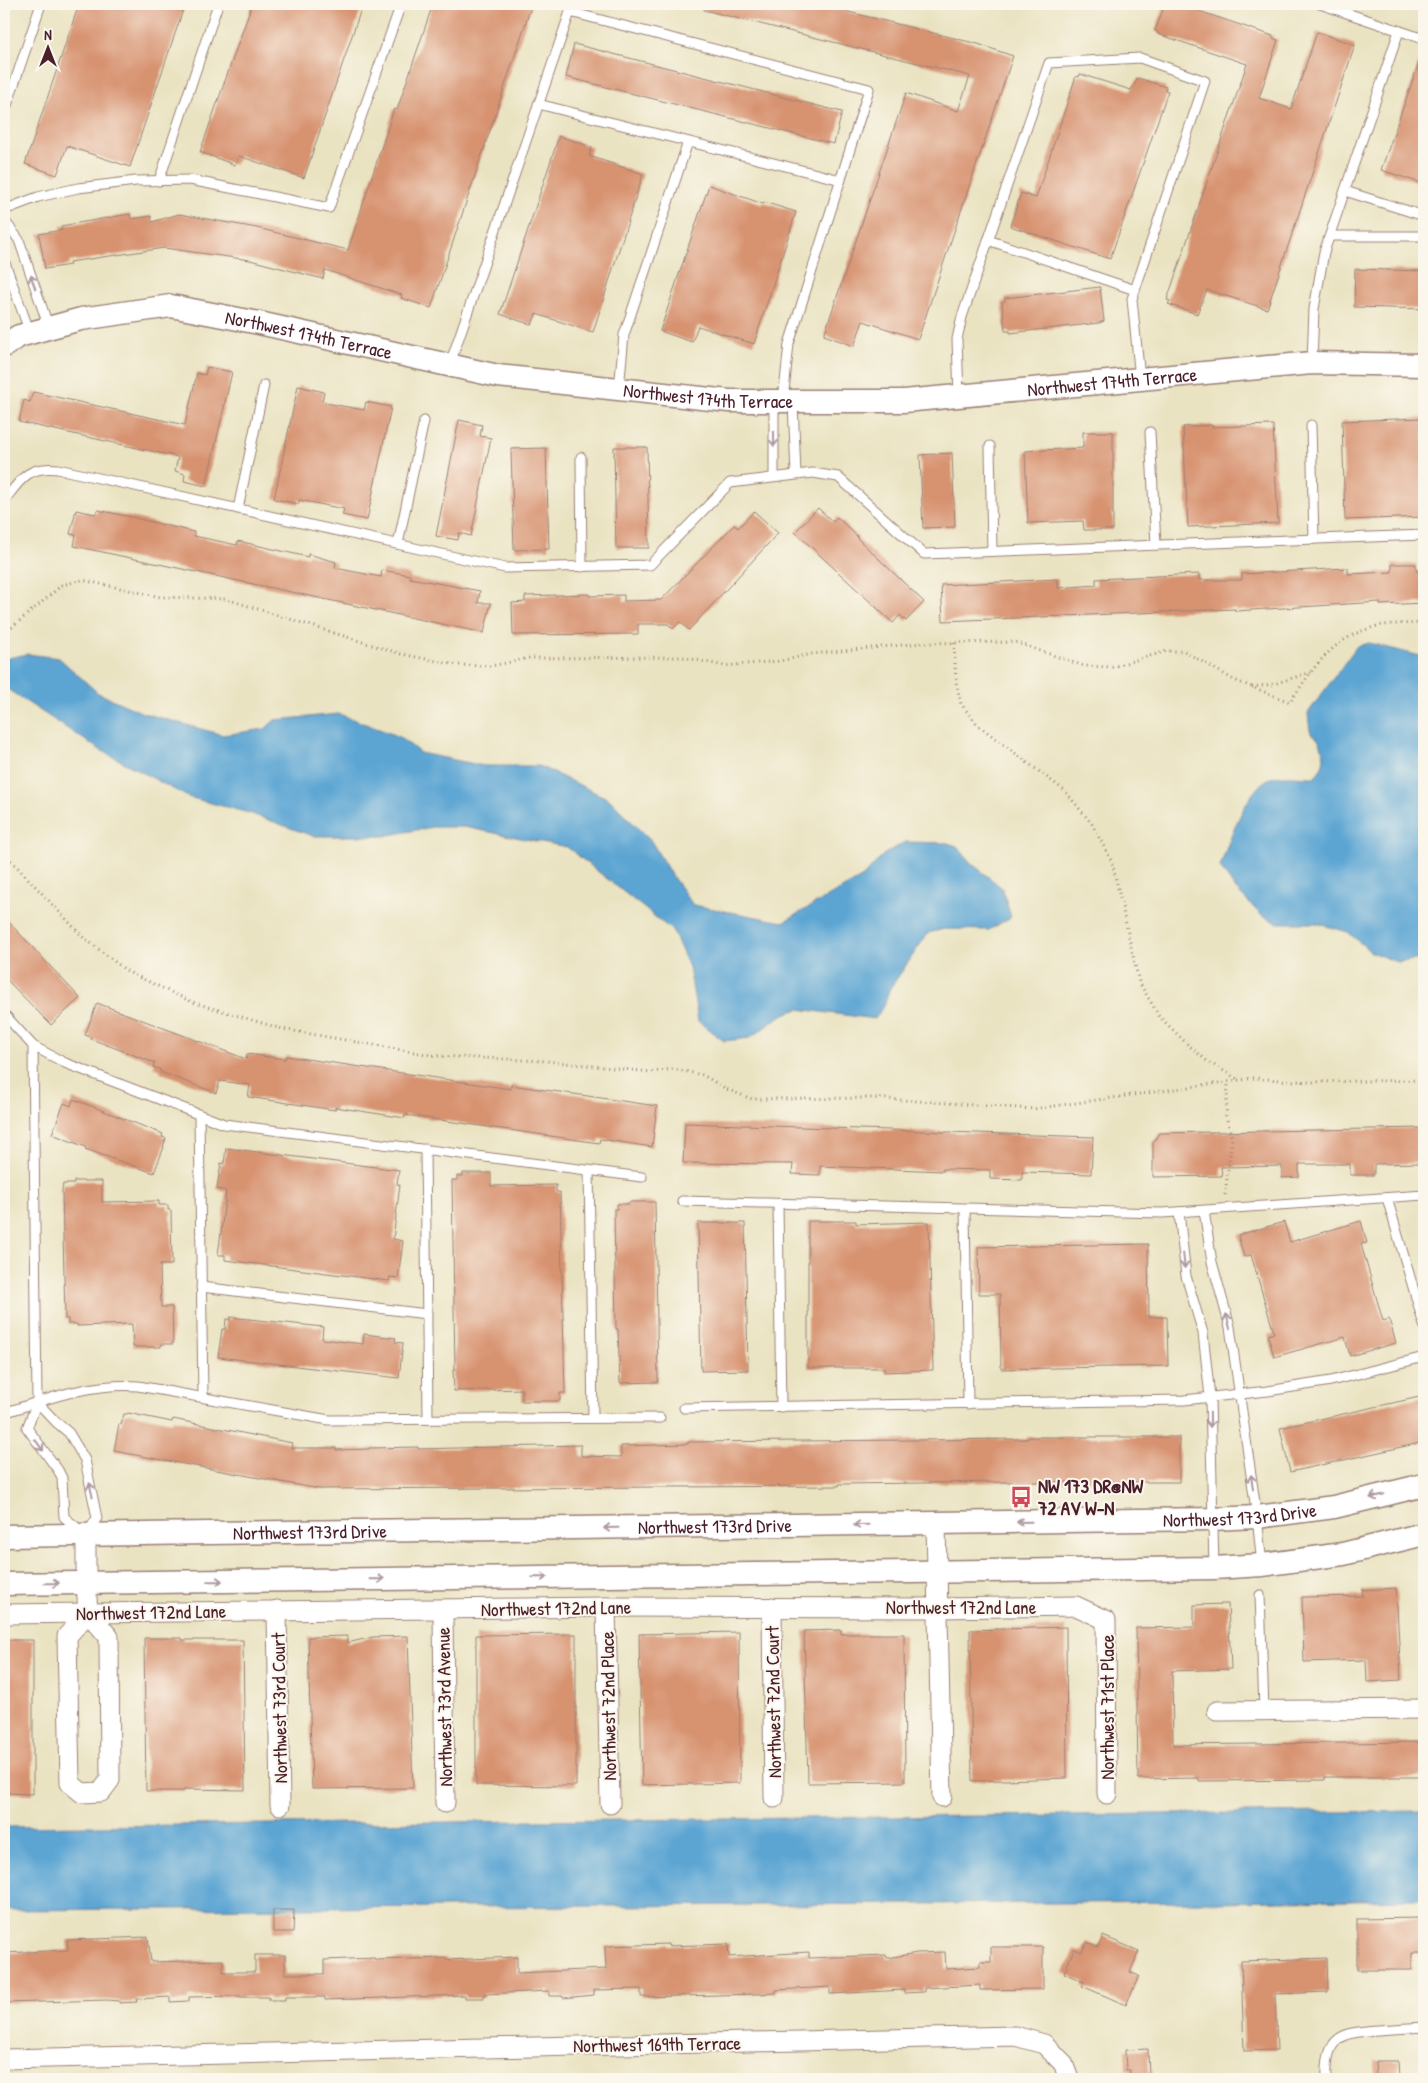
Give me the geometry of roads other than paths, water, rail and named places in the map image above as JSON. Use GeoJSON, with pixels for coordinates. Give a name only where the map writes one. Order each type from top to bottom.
{"type":"FeatureCollection","features":[{"type":"Feature","properties":{"kind":"street","name":"Northwest 174th Terrace"},"geometry":{"type":"LineString","coordinates":[[4,346],[19,336],[81,319],[171,306],[259,323],[498,376],[729,402],[904,402],[1312,363],[1424,364]]}},
{"type":"Feature","properties":{"kind":"street","name":"Northwest 173rd Drive"},"geometry":{"type":"LineString","coordinates":[[4,1536],[1212,1519],[1257,1517],[1334,1507],[1424,1485]]}},
{"type":"Feature","properties":{"kind":"street"},"geometry":{"type":"LineString","coordinates":[[936,1524],[942,1797]]}},
{"type":"Feature","properties":{"kind":"street"},"geometry":{"type":"LineString","coordinates":[[4,1584],[1214,1568],[1262,1565],[1343,1554],[1424,1534]]}},
{"type":"Feature","properties":{"kind":"street"},"geometry":{"type":"LineString","coordinates":[[86,1535],[88,1613],[109,1637],[110,1780],[101,1792],[82,1792],[70,1783],[67,1636],[88,1613]]}},
{"type":"Feature","properties":{"kind":"street","name":"Northwest 72nd Court"},"geometry":{"type":"LineString","coordinates":[[772,1606],[774,1798]]}},
{"type":"Feature","properties":{"kind":"street","name":"Northwest 172nd Lane"},"geometry":{"type":"LineString","coordinates":[[4,1614],[606,1607],[938,1608],[1076,1606],[1106,1620]]}},
{"type":"Feature","properties":{"kind":"street","name":"Northwest 72nd Place"},"geometry":{"type":"LineString","coordinates":[[606,1607],[610,1804]]}},
{"type":"Feature","properties":{"kind":"street","name":"Northwest 73rd Court"},"geometry":{"type":"LineString","coordinates":[[277,1610],[280,1805]]}},
{"type":"Feature","properties":{"kind":"street","name":"Northwest 73rd Avenue"},"geometry":{"type":"LineString","coordinates":[[443,1610],[445,1803]]}},
{"type":"Feature","properties":{"kind":"street","name":"Northwest 71st Place"},"geometry":{"type":"LineString","coordinates":[[1106,1620],[1107,1794]]}},
{"type":"Feature","properties":{"kind":"street"},"geometry":{"type":"LineString","coordinates":[[1217,1711],[1424,1709]]}},
{"type":"Feature","properties":{"kind":"street","name":"Northwest 169th Terrace"},"geometry":{"type":"LineString","coordinates":[[4,2059],[1015,2036],[1044,2044],[1066,2071]]}},
{"type":"Feature","properties":{"kind":"lane"},"geometry":{"type":"LineString","coordinates":[[4,114],[7,95],[41,4]]}},
{"type":"Feature","properties":{"kind":"lane"},"geometry":{"type":"LineString","coordinates":[[159,181],[218,4]]}},
{"type":"Feature","properties":{"kind":"lane"},"geometry":{"type":"LineString","coordinates":[[4,210],[38,197],[78,188],[136,181],[190,180],[329,208],[401,4]]}},
{"type":"Feature","properties":{"kind":"lane"},"geometry":{"type":"LineString","coordinates":[[1320,4],[1424,39]]}},
{"type":"Feature","properties":{"kind":"lane"},"geometry":{"type":"LineString","coordinates":[[449,365],[570,12],[869,89],[789,344],[774,476]]}},
{"type":"Feature","properties":{"kind":"lane"},"geometry":{"type":"LineString","coordinates":[[1312,363],[1314,309],[1324,252],[1399,31]]}},
{"type":"Feature","properties":{"kind":"lane"},"geometry":{"type":"LineString","coordinates":[[959,396],[956,338],[1049,63],[1140,58],[1205,81],[1132,299],[1140,379]]}},
{"type":"Feature","properties":{"kind":"lane"},"geometry":{"type":"LineString","coordinates":[[538,104],[841,180]]}},
{"type":"Feature","properties":{"kind":"lane"},"geometry":{"type":"LineString","coordinates":[[620,389],[624,335],[688,142]]}},
{"type":"Feature","properties":{"kind":"lane"},"geometry":{"type":"LineString","coordinates":[[1345,190],[1424,216]]}},
{"type":"Feature","properties":{"kind":"lane"},"geometry":{"type":"LineString","coordinates":[[4,220],[19,240],[39,330]]}},
{"type":"Feature","properties":{"kind":"lane"},"geometry":{"type":"LineString","coordinates":[[1330,236],[1424,236]]}},
{"type":"Feature","properties":{"kind":"lane"},"geometry":{"type":"LineString","coordinates":[[988,240],[1135,290]]}},
{"type":"Feature","properties":{"kind":"lane"},"geometry":{"type":"LineString","coordinates":[[4,260],[39,330]]}},
{"type":"Feature","properties":{"kind":"lane"},"geometry":{"type":"LineString","coordinates":[[238,509],[264,386]]}},
{"type":"Feature","properties":{"kind":"lane"},"geometry":{"type":"LineString","coordinates":[[783,402],[796,474]]}},
{"type":"Feature","properties":{"kind":"lane"},"geometry":{"type":"LineString","coordinates":[[398,544],[424,421]]}},
{"type":"Feature","properties":{"kind":"lane"},"geometry":{"type":"LineString","coordinates":[[1311,425],[1314,539]]}},
{"type":"Feature","properties":{"kind":"lane"},"geometry":{"type":"LineString","coordinates":[[1150,432],[1156,545]]}},
{"type":"Feature","properties":{"kind":"lane"},"geometry":{"type":"LineString","coordinates":[[990,446],[992,551]]}},
{"type":"Feature","properties":{"kind":"lane"},"geometry":{"type":"LineString","coordinates":[[581,457],[582,567]]}},
{"type":"Feature","properties":{"kind":"lane"},"geometry":{"type":"LineString","coordinates":[[4,501],[21,480],[35,469],[45,468],[505,568],[650,565],[730,483],[774,476],[813,473],[838,476],[924,554],[1424,535]]}},
{"type":"Feature","properties":{"kind":"lane"},"geometry":{"type":"LineString","coordinates":[[4,1014],[33,1046],[65,1063],[224,1124],[642,1177]]}},
{"type":"Feature","properties":{"kind":"lane"},"geometry":{"type":"LineString","coordinates":[[33,1046],[37,1402],[27,1428],[62,1478],[64,1517],[86,1535],[97,1518],[85,1460],[68,1433],[37,1402]]}},
{"type":"Feature","properties":{"kind":"lane"},"geometry":{"type":"LineString","coordinates":[[199,1115],[203,1397]]}},
{"type":"Feature","properties":{"kind":"lane"},"geometry":{"type":"LineString","coordinates":[[425,1150],[428,1419]]}},
{"type":"Feature","properties":{"kind":"lane"},"geometry":{"type":"LineString","coordinates":[[589,1170],[593,1418]]}},
{"type":"Feature","properties":{"kind":"lane"},"geometry":{"type":"LineString","coordinates":[[682,1201],[1179,1212],[1424,1195]]}},
{"type":"Feature","properties":{"kind":"lane"},"geometry":{"type":"LineString","coordinates":[[1388,1198],[1424,1326]]}},
{"type":"Feature","properties":{"kind":"lane"},"geometry":{"type":"LineString","coordinates":[[778,1204],[781,1407]]}},
{"type":"Feature","properties":{"kind":"lane"},"geometry":{"type":"LineString","coordinates":[[965,1208],[968,1404]]}},
{"type":"Feature","properties":{"kind":"lane"},"geometry":{"type":"LineString","coordinates":[[1204,1211],[1212,1262],[1230,1327],[1262,1565]]}},
{"type":"Feature","properties":{"kind":"lane"},"geometry":{"type":"LineString","coordinates":[[1179,1212],[1186,1276],[1203,1333],[1210,1397],[1214,1568]]}},
{"type":"Feature","properties":{"kind":"lane"},"geometry":{"type":"LineString","coordinates":[[201,1288],[427,1314]]}},
{"type":"Feature","properties":{"kind":"lane"},"geometry":{"type":"LineString","coordinates":[[684,1408],[1184,1400],[1268,1391],[1331,1381],[1424,1357]]}},
{"type":"Feature","properties":{"kind":"lane"},"geometry":{"type":"LineString","coordinates":[[4,1413],[65,1394],[123,1385],[203,1397],[329,1420],[660,1418]]}},
{"type":"Feature","properties":{"kind":"lane"},"geometry":{"type":"LineString","coordinates":[[1260,1595],[1264,1710]]}},
{"type":"Feature","properties":{"kind":"lane"},"geometry":{"type":"LineString","coordinates":[[1328,2079],[1328,2053],[1342,2036],[1353,2032],[1424,2027]]}},
{"type":"Feature","properties":{"kind":"water"},"geometry":{"type":"Polygon","coordinates":[[[1369,643],[1424,657],[1424,959],[1397,962],[1371,952],[1348,932],[1316,923],[1278,923],[1262,916],[1236,890],[1220,867],[1246,804],[1262,783],[1276,777],[1314,777],[1318,773],[1323,764],[1324,754],[1317,738],[1311,733],[1308,713],[1357,646],[1369,643]]]}},
{"type":"Feature","properties":{"kind":"water"},"geometry":{"type":"Polygon","coordinates":[[[27,654],[59,658],[98,693],[143,713],[223,735],[265,729],[275,720],[339,714],[400,737],[420,753],[484,766],[539,766],[609,799],[651,841],[670,873],[693,905],[783,922],[863,877],[883,855],[905,842],[947,843],[957,846],[970,862],[1002,888],[1011,917],[989,930],[944,929],[928,933],[889,990],[885,1003],[875,1019],[798,1009],[782,1015],[750,1038],[724,1041],[698,1021],[689,967],[673,931],[567,847],[464,827],[432,827],[384,836],[313,836],[249,813],[188,797],[97,748],[4,687],[4,659],[27,654]]]}},
{"type":"Feature","properties":{"kind":"water"},"geometry":{"type":"Polygon","coordinates":[[[1424,1811],[1424,1899],[4,1910],[4,1827],[1424,1811]]]}},
{"type":"Feature","properties":{"kind":"place","name":"NW 173 DR@NW 72 AV W-N"},"geometry":{"type":"Point","coordinates":[1021,1497]}}]}
